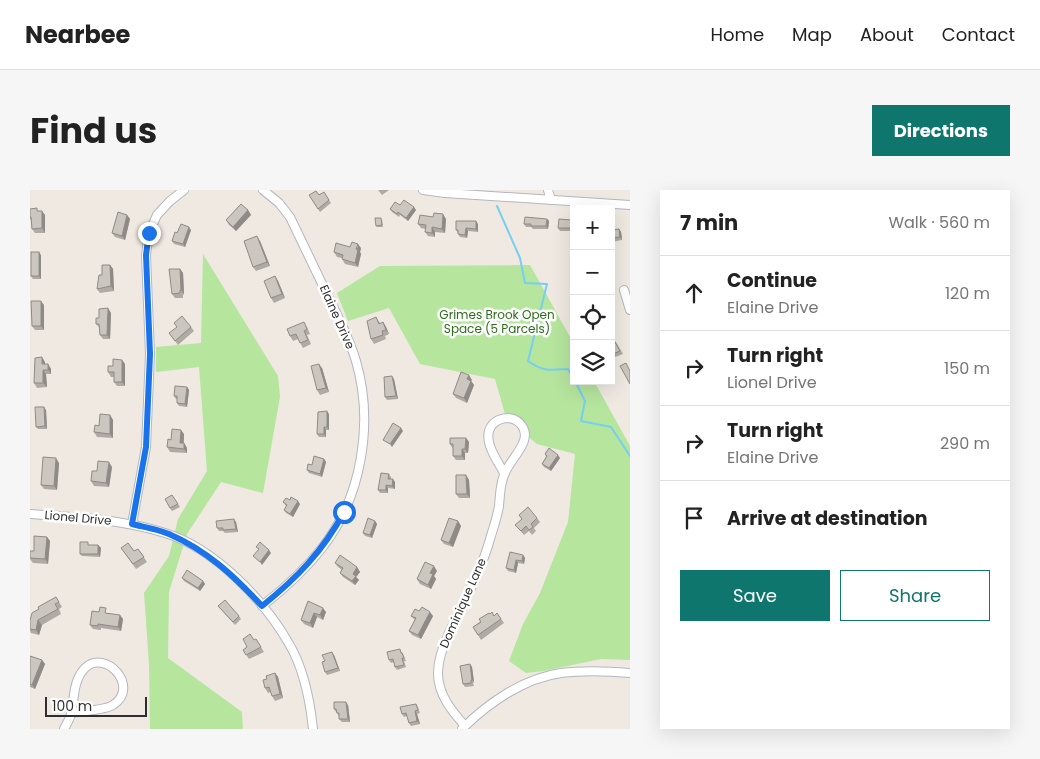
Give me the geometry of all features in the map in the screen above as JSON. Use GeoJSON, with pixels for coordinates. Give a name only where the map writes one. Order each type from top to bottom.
{"type":"FeatureCollection","features":[{"type":"Feature","properties":{"kind":"street"},"geometry":{"type":"LineString","coordinates":[[132,524],[146,447],[150,354],[146,255],[149,233],[157,215],[184,190]]}},
{"type":"Feature","properties":{"kind":"street","name":"Elaine Drive"},"geometry":{"type":"LineString","coordinates":[[262,606],[287,586],[322,549],[344,512],[356,477],[363,445],[365,423],[361,383],[356,361],[345,332],[290,217],[279,203],[263,190]]}},
{"type":"Feature","properties":{"kind":"street"},"geometry":{"type":"LineString","coordinates":[[423,190],[630,205]]}},
{"type":"Feature","properties":{"kind":"street"},"geometry":{"type":"LineString","coordinates":[[548,190],[551,200]]}},
{"type":"Feature","properties":{"kind":"street"},"geometry":{"type":"LineString","coordinates":[[624,290],[630,310]]}},
{"type":"Feature","properties":{"kind":"street","name":"Dominique Lane"},"geometry":{"type":"LineString","coordinates":[[464,727],[451,710],[440,688],[439,660],[445,642],[490,542],[498,513],[504,473],[523,443],[525,436],[524,428],[512,418],[502,418],[496,422],[491,426],[488,434],[488,442],[504,473]]}},
{"type":"Feature","properties":{"kind":"street","name":"Lionel Drive"},"geometry":{"type":"LineString","coordinates":[[30,514],[96,518],[132,524],[167,534],[192,546],[216,561],[238,580],[262,606],[289,643],[304,677],[314,729]]}},
{"type":"Feature","properties":{"kind":"street"},"geometry":{"type":"LineString","coordinates":[[64,729],[72,713],[74,690],[79,675],[89,664],[100,663],[114,668],[124,685],[120,697],[113,706],[72,713]]}},
{"type":"Feature","properties":{"kind":"street"},"geometry":{"type":"LineString","coordinates":[[464,727],[492,702],[539,678],[560,673],[595,670],[630,673]]}},
{"type":"Feature","properties":{"kind":"green space"},"geometry":{"type":"Polygon","coordinates":[[[203,254],[278,376],[280,397],[263,493],[221,482],[187,534],[169,592],[168,658],[242,712],[243,729],[150,729],[149,664],[144,593],[169,556],[178,519],[207,471],[199,367],[156,372],[156,347],[201,343],[203,254]]]}},
{"type":"Feature","properties":{"kind":"green space","name":"Grimes Brook Open Space (5 Parcels)"},"geometry":{"type":"Polygon","coordinates":[[[530,265],[570,337],[570,385],[596,385],[630,446],[630,660],[601,659],[526,673],[509,661],[523,624],[540,593],[568,522],[575,454],[537,444],[531,439],[505,414],[495,379],[420,364],[389,308],[348,321],[337,293],[380,266],[530,265]]]}},
{"type":"Feature","properties":{"kind":"building"},"geometry":{"type":"Polygon","coordinates":[[[316,191],[319,195],[324,192],[329,200],[318,209],[309,195],[316,191]]]}},
{"type":"Feature","properties":{"kind":"building"},"geometry":{"type":"Polygon","coordinates":[[[404,200],[414,207],[406,218],[390,209],[395,202],[400,205],[404,200]]]}},
{"type":"Feature","properties":{"kind":"building"},"geometry":{"type":"Polygon","coordinates":[[[241,204],[248,210],[233,227],[226,220],[241,204]]]}},
{"type":"Feature","properties":{"kind":"building"},"geometry":{"type":"Polygon","coordinates":[[[37,208],[37,211],[42,211],[42,228],[32,229],[30,209],[37,208]]]}},
{"type":"Feature","properties":{"kind":"building"},"geometry":{"type":"Polygon","coordinates":[[[118,212],[127,215],[122,236],[112,233],[118,212]]]}},
{"type":"Feature","properties":{"kind":"building"},"geometry":{"type":"Polygon","coordinates":[[[434,213],[443,214],[442,229],[432,227],[432,233],[425,232],[426,225],[418,224],[420,215],[433,217],[434,213]]]}},
{"type":"Feature","properties":{"kind":"building"},"geometry":{"type":"Polygon","coordinates":[[[525,217],[547,219],[546,226],[524,224],[525,217]]]}},
{"type":"Feature","properties":{"kind":"building"},"geometry":{"type":"Polygon","coordinates":[[[375,218],[381,218],[382,225],[376,226],[375,218]]]}},
{"type":"Feature","properties":{"kind":"building"},"geometry":{"type":"Polygon","coordinates":[[[559,219],[570,220],[570,228],[558,228],[559,219]]]}},
{"type":"Feature","properties":{"kind":"building"},"geometry":{"type":"Polygon","coordinates":[[[456,221],[476,221],[476,229],[466,228],[465,235],[458,234],[456,221]]]}},
{"type":"Feature","properties":{"kind":"building"},"geometry":{"type":"Polygon","coordinates":[[[181,224],[189,227],[183,244],[172,241],[175,232],[177,233],[181,224]]]}},
{"type":"Feature","properties":{"kind":"building"},"geometry":{"type":"Polygon","coordinates":[[[619,229],[620,237],[615,238],[615,230],[619,229]]]}},
{"type":"Feature","properties":{"kind":"building"},"geometry":{"type":"Polygon","coordinates":[[[257,236],[267,262],[253,267],[244,241],[257,236]]]}},
{"type":"Feature","properties":{"kind":"building"},"geometry":{"type":"Polygon","coordinates":[[[352,242],[358,244],[355,263],[342,259],[343,255],[334,252],[336,243],[350,247],[352,242]]]}},
{"type":"Feature","properties":{"kind":"building"},"geometry":{"type":"Polygon","coordinates":[[[31,252],[39,252],[39,276],[31,276],[31,252]]]}},
{"type":"Feature","properties":{"kind":"building"},"geometry":{"type":"Polygon","coordinates":[[[102,265],[110,265],[111,286],[97,289],[99,275],[102,275],[102,265]]]}},
{"type":"Feature","properties":{"kind":"building"},"geometry":{"type":"Polygon","coordinates":[[[169,269],[180,269],[180,293],[172,294],[169,269]]]}},
{"type":"Feature","properties":{"kind":"building"},"geometry":{"type":"Polygon","coordinates":[[[275,276],[282,294],[271,298],[264,281],[275,276]]]}},
{"type":"Feature","properties":{"kind":"building"},"geometry":{"type":"Polygon","coordinates":[[[31,301],[41,301],[41,326],[32,326],[31,301]]]}},
{"type":"Feature","properties":{"kind":"building"},"geometry":{"type":"Polygon","coordinates":[[[108,308],[107,335],[100,335],[99,324],[96,324],[96,318],[99,318],[99,309],[108,308]]]}},
{"type":"Feature","properties":{"kind":"building"},"geometry":{"type":"Polygon","coordinates":[[[182,316],[191,327],[175,341],[169,333],[177,327],[174,323],[182,316]]]}},
{"type":"Feature","properties":{"kind":"building"},"geometry":{"type":"Polygon","coordinates":[[[376,317],[379,324],[383,322],[386,330],[382,331],[383,335],[371,339],[367,321],[376,317]]]}},
{"type":"Feature","properties":{"kind":"building"},"geometry":{"type":"Polygon","coordinates":[[[304,322],[307,329],[304,331],[308,340],[300,343],[296,334],[290,336],[287,329],[304,322]]]}},
{"type":"Feature","properties":{"kind":"building"},"geometry":{"type":"Polygon","coordinates":[[[615,342],[620,351],[615,353],[615,342]]]}},
{"type":"Feature","properties":{"kind":"building"},"geometry":{"type":"Polygon","coordinates":[[[42,357],[42,364],[48,364],[48,370],[43,370],[43,383],[34,383],[35,358],[42,357]]]}},
{"type":"Feature","properties":{"kind":"building"},"geometry":{"type":"Polygon","coordinates":[[[113,359],[122,360],[122,382],[114,382],[114,372],[108,372],[108,366],[113,366],[113,359]]]}},
{"type":"Feature","properties":{"kind":"building"},"geometry":{"type":"Polygon","coordinates":[[[626,363],[630,371],[630,384],[620,366],[626,363]]]}},
{"type":"Feature","properties":{"kind":"building"},"geometry":{"type":"Polygon","coordinates":[[[319,364],[326,388],[317,390],[311,366],[319,364]]]}},
{"type":"Feature","properties":{"kind":"building"},"geometry":{"type":"Polygon","coordinates":[[[461,372],[469,375],[467,379],[471,381],[464,398],[453,394],[461,372]]]}},
{"type":"Feature","properties":{"kind":"building"},"geometry":{"type":"Polygon","coordinates":[[[392,376],[396,396],[385,397],[384,377],[392,376]]]}},
{"type":"Feature","properties":{"kind":"building"},"geometry":{"type":"Polygon","coordinates":[[[175,386],[187,387],[185,404],[177,403],[177,396],[174,396],[175,386]]]}},
{"type":"Feature","properties":{"kind":"building"},"geometry":{"type":"Polygon","coordinates":[[[35,407],[44,407],[45,426],[36,427],[35,407]]]}},
{"type":"Feature","properties":{"kind":"building"},"geometry":{"type":"Polygon","coordinates":[[[327,411],[327,427],[324,427],[324,434],[317,434],[318,412],[327,411]]]}},
{"type":"Feature","properties":{"kind":"building"},"geometry":{"type":"Polygon","coordinates":[[[100,414],[110,415],[110,434],[94,432],[95,425],[99,426],[100,414]]]}},
{"type":"Feature","properties":{"kind":"building"},"geometry":{"type":"Polygon","coordinates":[[[393,423],[401,428],[390,444],[383,440],[393,423]]]}},
{"type":"Feature","properties":{"kind":"building"},"geometry":{"type":"Polygon","coordinates":[[[172,429],[181,430],[180,443],[184,443],[184,449],[167,447],[168,439],[171,440],[172,429]]]}},
{"type":"Feature","properties":{"kind":"building"},"geometry":{"type":"Polygon","coordinates":[[[450,438],[466,438],[465,449],[462,449],[462,456],[453,456],[453,444],[450,444],[450,438]]]}},
{"type":"Feature","properties":{"kind":"building"},"geometry":{"type":"Polygon","coordinates":[[[549,448],[558,455],[549,468],[542,464],[549,448]]]}},
{"type":"Feature","properties":{"kind":"building"},"geometry":{"type":"Polygon","coordinates":[[[314,456],[324,459],[320,474],[307,470],[308,464],[312,465],[314,456]]]}},
{"type":"Feature","properties":{"kind":"building"},"geometry":{"type":"Polygon","coordinates":[[[43,457],[56,458],[54,486],[41,485],[43,457]]]}},
{"type":"Feature","properties":{"kind":"building"},"geometry":{"type":"Polygon","coordinates":[[[98,461],[109,462],[106,483],[91,481],[92,471],[97,471],[98,461]]]}},
{"type":"Feature","properties":{"kind":"building"},"geometry":{"type":"Polygon","coordinates":[[[381,473],[389,474],[388,479],[393,479],[392,486],[386,485],[386,490],[378,490],[381,473]]]}},
{"type":"Feature","properties":{"kind":"building"},"geometry":{"type":"Polygon","coordinates":[[[456,475],[466,475],[467,494],[456,494],[456,475]]]}},
{"type":"Feature","properties":{"kind":"building"},"geometry":{"type":"Polygon","coordinates":[[[172,495],[178,504],[170,508],[165,499],[172,495]]]}},
{"type":"Feature","properties":{"kind":"building"},"geometry":{"type":"Polygon","coordinates":[[[291,497],[298,501],[290,514],[284,510],[287,505],[283,502],[286,498],[290,500],[291,497]]]}},
{"type":"Feature","properties":{"kind":"building"},"geometry":{"type":"Polygon","coordinates":[[[528,507],[537,518],[531,524],[533,527],[529,530],[526,526],[521,531],[515,525],[522,519],[519,515],[528,507]]]}},
{"type":"Feature","properties":{"kind":"building"},"geometry":{"type":"Polygon","coordinates":[[[368,518],[375,521],[370,535],[363,533],[368,518]]]}},
{"type":"Feature","properties":{"kind":"building"},"geometry":{"type":"Polygon","coordinates":[[[449,518],[458,521],[449,543],[441,540],[449,518]]]}},
{"type":"Feature","properties":{"kind":"building"},"geometry":{"type":"Polygon","coordinates":[[[234,519],[236,529],[223,530],[223,528],[217,528],[216,521],[234,519]]]}},
{"type":"Feature","properties":{"kind":"building"},"geometry":{"type":"Polygon","coordinates":[[[34,536],[47,537],[45,559],[30,558],[30,551],[34,551],[34,536]]]}},
{"type":"Feature","properties":{"kind":"building"},"geometry":{"type":"Polygon","coordinates":[[[80,542],[88,542],[88,545],[98,545],[98,554],[80,554],[80,542]]]}},
{"type":"Feature","properties":{"kind":"building"},"geometry":{"type":"Polygon","coordinates":[[[260,542],[269,550],[260,562],[253,556],[259,549],[256,547],[260,542]]]}},
{"type":"Feature","properties":{"kind":"building"},"geometry":{"type":"Polygon","coordinates":[[[128,543],[134,551],[138,549],[144,557],[133,564],[121,548],[128,543]]]}},
{"type":"Feature","properties":{"kind":"building"},"geometry":{"type":"Polygon","coordinates":[[[510,552],[523,555],[522,561],[516,560],[514,570],[506,568],[510,552]]]}},
{"type":"Feature","properties":{"kind":"building"},"geometry":{"type":"Polygon","coordinates":[[[340,555],[357,567],[353,574],[356,576],[352,581],[340,573],[343,568],[335,563],[340,555]]]}},
{"type":"Feature","properties":{"kind":"building"},"geometry":{"type":"Polygon","coordinates":[[[425,562],[434,566],[430,573],[433,574],[428,585],[417,579],[425,562]]]}},
{"type":"Feature","properties":{"kind":"building"},"geometry":{"type":"Polygon","coordinates":[[[187,570],[203,581],[198,588],[182,578],[187,570]]]}},
{"type":"Feature","properties":{"kind":"building"},"geometry":{"type":"Polygon","coordinates":[[[56,597],[59,602],[55,604],[58,609],[38,620],[36,630],[30,629],[32,613],[39,609],[38,607],[56,597]]]}},
{"type":"Feature","properties":{"kind":"building"},"geometry":{"type":"Polygon","coordinates":[[[225,600],[239,616],[233,622],[218,606],[225,600]]]}},
{"type":"Feature","properties":{"kind":"building"},"geometry":{"type":"Polygon","coordinates":[[[308,601],[323,608],[320,615],[314,613],[310,623],[301,620],[308,601]]]}},
{"type":"Feature","properties":{"kind":"building"},"geometry":{"type":"Polygon","coordinates":[[[100,607],[106,608],[105,613],[120,615],[118,627],[98,624],[98,626],[90,625],[92,611],[99,612],[100,607]]]}},
{"type":"Feature","properties":{"kind":"building"},"geometry":{"type":"Polygon","coordinates":[[[422,607],[430,612],[418,635],[409,631],[416,618],[411,616],[415,609],[419,611],[422,607]]]}},
{"type":"Feature","properties":{"kind":"building"},"geometry":{"type":"Polygon","coordinates":[[[492,612],[494,616],[497,613],[501,619],[478,635],[473,627],[481,622],[479,619],[492,612]]]}},
{"type":"Feature","properties":{"kind":"building"},"geometry":{"type":"Polygon","coordinates":[[[250,634],[261,647],[246,655],[243,650],[247,647],[243,639],[250,634]]]}},
{"type":"Feature","properties":{"kind":"building"},"geometry":{"type":"Polygon","coordinates":[[[400,649],[404,658],[402,658],[404,665],[395,667],[393,659],[389,660],[387,652],[400,649]]]}},
{"type":"Feature","properties":{"kind":"building"},"geometry":{"type":"Polygon","coordinates":[[[332,652],[338,668],[325,672],[322,662],[325,661],[322,655],[332,652]]]}},
{"type":"Feature","properties":{"kind":"building"},"geometry":{"type":"Polygon","coordinates":[[[30,656],[42,660],[32,685],[30,684],[30,656]]]}},
{"type":"Feature","properties":{"kind":"building"},"geometry":{"type":"Polygon","coordinates":[[[470,664],[471,683],[463,684],[460,666],[470,664]]]}},
{"type":"Feature","properties":{"kind":"building"},"geometry":{"type":"Polygon","coordinates":[[[275,673],[280,694],[272,696],[269,687],[265,688],[263,680],[267,679],[266,676],[275,673]]]}},
{"type":"Feature","properties":{"kind":"building"},"geometry":{"type":"Polygon","coordinates":[[[334,702],[346,702],[348,719],[339,719],[339,713],[334,709],[334,702]]]}},
{"type":"Feature","properties":{"kind":"building"},"geometry":{"type":"Polygon","coordinates":[[[416,704],[418,710],[415,711],[417,721],[409,723],[406,713],[402,714],[400,707],[416,704]]]}},
{"type":"Feature","properties":{"kind":"waterway"},"geometry":{"type":"LineString","coordinates":[[497,206],[520,258],[525,283],[547,284],[528,361],[543,369],[568,369],[570,373]]}},
{"type":"Feature","properties":{"kind":"waterway"},"geometry":{"type":"LineString","coordinates":[[577,385],[585,401],[581,421],[611,427],[630,456]]}},
{"type":"Feature","properties":{"kind":"route"},"geometry":{"type":"LineString","coordinates":[[149,233],[146,255],[150,354],[146,447],[132,524],[167,534],[192,546],[216,561],[238,580],[262,606],[287,586],[322,549],[334,532],[344,512]]}}]}
